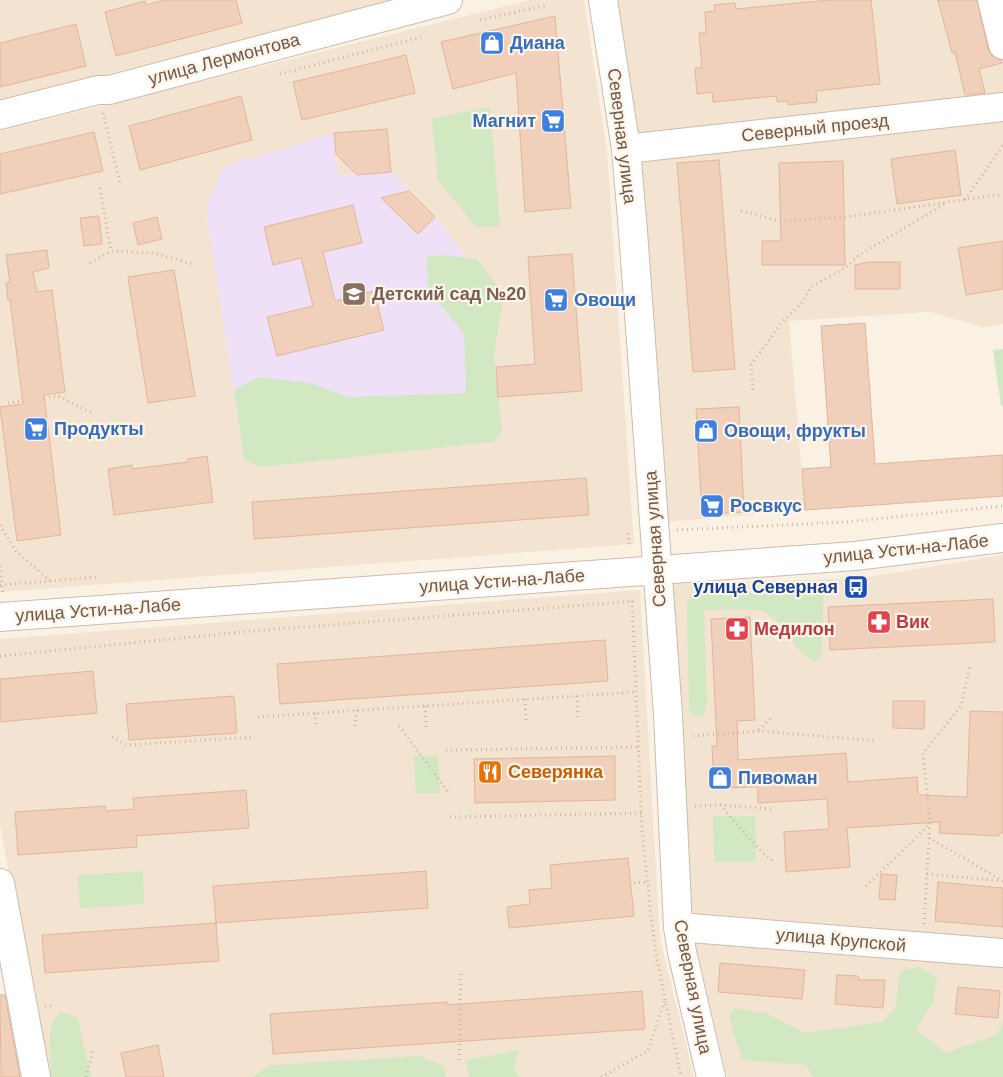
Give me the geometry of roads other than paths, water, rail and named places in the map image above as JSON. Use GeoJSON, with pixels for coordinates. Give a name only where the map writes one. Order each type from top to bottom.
{"type":"FeatureCollection","features":[{"type":"Feature","properties":{"kind":"street","name":"улица Лермонтова"},"geometry":{"type":"LineString","coordinates":[[0,115],[98,90],[109,90],[448,0]]}},
{"type":"Feature","properties":{"kind":"street","name":"Северная улица"},"geometry":{"type":"LineString","coordinates":[[603,0],[626,148],[668,715],[678,927],[711,1077]]}},
{"type":"Feature","properties":{"kind":"street"},"geometry":{"type":"LineString","coordinates":[[992,0],[1003,45]]}},
{"type":"Feature","properties":{"kind":"street","name":"Северный проезд"},"geometry":{"type":"LineString","coordinates":[[626,148],[1003,107]]}},
{"type":"Feature","properties":{"kind":"street","name":"улица Усти-на-Лабе"},"geometry":{"type":"LineString","coordinates":[[0,617],[855,556],[1003,538]]}},
{"type":"Feature","properties":{"kind":"street"},"geometry":{"type":"LineString","coordinates":[[0,883],[36,1077]]}},
{"type":"Feature","properties":{"kind":"street","name":"улица Крупской"},"geometry":{"type":"LineString","coordinates":[[678,927],[1003,953]]}},
{"type":"Feature","properties":{"kind":"place","name":"Диана"},"geometry":{"type":"Point","coordinates":[492,43]}},
{"type":"Feature","properties":{"kind":"place","name":"Магнит"},"geometry":{"type":"Point","coordinates":[553,121]}},
{"type":"Feature","properties":{"kind":"place","name":"Детский сад №20"},"geometry":{"type":"Point","coordinates":[354,294]}},
{"type":"Feature","properties":{"kind":"place","name":"Овощи"},"geometry":{"type":"Point","coordinates":[556,300]}},
{"type":"Feature","properties":{"kind":"place","name":"Продукты"},"geometry":{"type":"Point","coordinates":[36,429]}},
{"type":"Feature","properties":{"kind":"place","name":"Овощи, фрукты"},"geometry":{"type":"Point","coordinates":[706,431]}},
{"type":"Feature","properties":{"kind":"place","name":"Росвкус"},"geometry":{"type":"Point","coordinates":[712,506]}},
{"type":"Feature","properties":{"kind":"place","name":"улица Северная"},"geometry":{"type":"Point","coordinates":[856,587]}},
{"type":"Feature","properties":{"kind":"place","name":"Вик"},"geometry":{"type":"Point","coordinates":[879,622]}},
{"type":"Feature","properties":{"kind":"place","name":"Медилон"},"geometry":{"type":"Point","coordinates":[737,629]}},
{"type":"Feature","properties":{"kind":"place","name":"Северянка"},"geometry":{"type":"Point","coordinates":[490,772]}},
{"type":"Feature","properties":{"kind":"place","name":"Пивоман"},"geometry":{"type":"Point","coordinates":[720,778]}}]}
